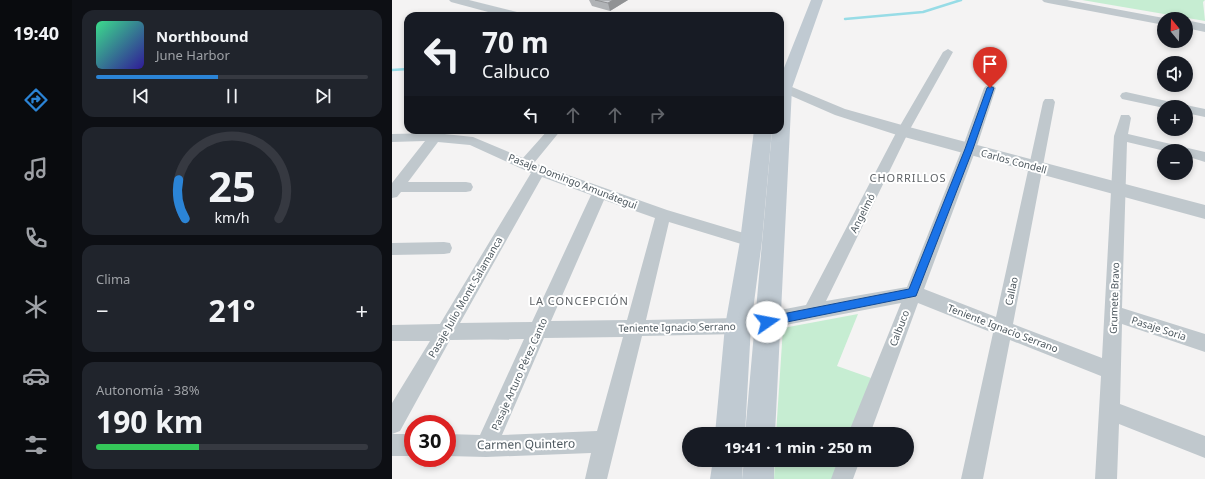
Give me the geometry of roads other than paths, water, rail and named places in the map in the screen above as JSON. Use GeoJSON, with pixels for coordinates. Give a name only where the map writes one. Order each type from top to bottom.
{"type":"FeatureCollection","features":[{"type":"Feature","properties":{"kind":"main road"},"geometry":{"type":"LineString","coordinates":[[784,82],[816,0]]}},
{"type":"Feature","properties":{"kind":"main road"},"geometry":{"type":"LineString","coordinates":[[731,427],[738,326],[751,242],[763,134]]}},
{"type":"Feature","properties":{"kind":"main road"},"geometry":{"type":"LineString","coordinates":[[760,427],[779,134]]}},
{"type":"Feature","properties":{"kind":"main road"},"geometry":{"type":"LineString","coordinates":[[726,479],[727,467]]}},
{"type":"Feature","properties":{"kind":"main road"},"geometry":{"type":"LineString","coordinates":[[758,479],[759,467]]}},
{"type":"Feature","properties":{"kind":"street"},"geometry":{"type":"LineString","coordinates":[[455,0],[502,12]]}},
{"type":"Feature","properties":{"kind":"street"},"geometry":{"type":"LineString","coordinates":[[1048,0],[1157,19]]}},
{"type":"Feature","properties":{"kind":"street"},"geometry":{"type":"LineString","coordinates":[[1193,25],[1205,28]]}},
{"type":"Feature","properties":{"kind":"street","name":"Angelmó"},"geometry":{"type":"LineString","coordinates":[[812,312],[903,131],[948,52]]}},
{"type":"Feature","properties":{"kind":"street","name":"Carlos Condell"},"geometry":{"type":"LineString","coordinates":[[784,88],[840,112],[903,131],[1205,212]]}},
{"type":"Feature","properties":{"kind":"street","name":"Calbuco"},"geometry":{"type":"LineString","coordinates":[[862,427],[912,293],[969,149],[990,88]]}},
{"type":"Feature","properties":{"kind":"street"},"geometry":{"type":"LineString","coordinates":[[1126,96],[1157,103]]}},
{"type":"Feature","properties":{"kind":"street","name":"Callao"},"geometry":{"type":"LineString","coordinates":[[972,479],[1049,102]]}},
{"type":"Feature","properties":{"kind":"street"},"geometry":{"type":"LineString","coordinates":[[1193,110],[1205,113]]}},
{"type":"Feature","properties":{"kind":"street","name":"Grumete Bravo"},"geometry":{"type":"LineString","coordinates":[[1106,479],[1121,136],[1125,118]]}},
{"type":"Feature","properties":{"kind":"street","name":"Pasaje Julio Montt Salamanca"},"geometry":{"type":"LineString","coordinates":[[392,423],[445,332],[532,168],[553,134]]}},
{"type":"Feature","properties":{"kind":"street"},"geometry":{"type":"LineString","coordinates":[[1121,136],[1157,145]]}},
{"type":"Feature","properties":{"kind":"street"},"geometry":{"type":"LineString","coordinates":[[394,190],[435,137]]}},
{"type":"Feature","properties":{"kind":"street","name":"Pasaje Domingo Amunátegui"},"geometry":{"type":"LineString","coordinates":[[392,138],[435,137],[473,141],[532,168],[664,215],[751,242]]}},
{"type":"Feature","properties":{"kind":"street"},"geometry":{"type":"LineString","coordinates":[[1193,154],[1205,157]]}},
{"type":"Feature","properties":{"kind":"street"},"geometry":{"type":"LineString","coordinates":[[394,190],[466,187]]}},
{"type":"Feature","properties":{"kind":"street","name":"Pasaje Arturo Pérez Canto"},"geometry":{"type":"LineString","coordinates":[[486,446],[600,192]]}},
{"type":"Feature","properties":{"kind":"street"},"geometry":{"type":"LineString","coordinates":[[596,479],[604,442],[664,215]]}},
{"type":"Feature","properties":{"kind":"street"},"geometry":{"type":"LineString","coordinates":[[392,249],[444,248]]}},
{"type":"Feature","properties":{"kind":"street","name":"Teniente Ignacio Serrano"},"geometry":{"type":"LineString","coordinates":[[392,332],[738,326],[767,322],[912,293],[1111,371]]}},
{"type":"Feature","properties":{"kind":"street","name":"Pasaje Soria"},"geometry":{"type":"LineString","coordinates":[[1114,313],[1205,343]]}},
{"type":"Feature","properties":{"kind":"street"},"geometry":{"type":"LineString","coordinates":[[1109,410],[1205,447]]}},
{"type":"Feature","properties":{"kind":"street","name":"Carmen Quintero"},"geometry":{"type":"LineString","coordinates":[[456,445],[486,446],[604,442]]}},
{"type":"Feature","properties":{"kind":"street"},"geometry":{"type":"LineString","coordinates":[[392,444],[404,445]]}},
{"type":"Feature","properties":{"kind":"street"},"geometry":{"type":"LineString","coordinates":[[842,479],[846,467]]}},
{"type":"Feature","properties":{"kind":"waterway"},"geometry":{"type":"LineString","coordinates":[[845,19],[923,12],[961,0]]}},
{"type":"Feature","properties":{"kind":"waterway"},"geometry":{"type":"LineString","coordinates":[[392,70],[404,69]]}},
{"type":"Feature","properties":{"kind":"district","name":"CHORRILLOS"},"geometry":{"type":"Point","coordinates":[908,177]}},
{"type":"Feature","properties":{"kind":"district","name":"LA CONCEPCIÓN"},"geometry":{"type":"Point","coordinates":[579,300]}}]}
